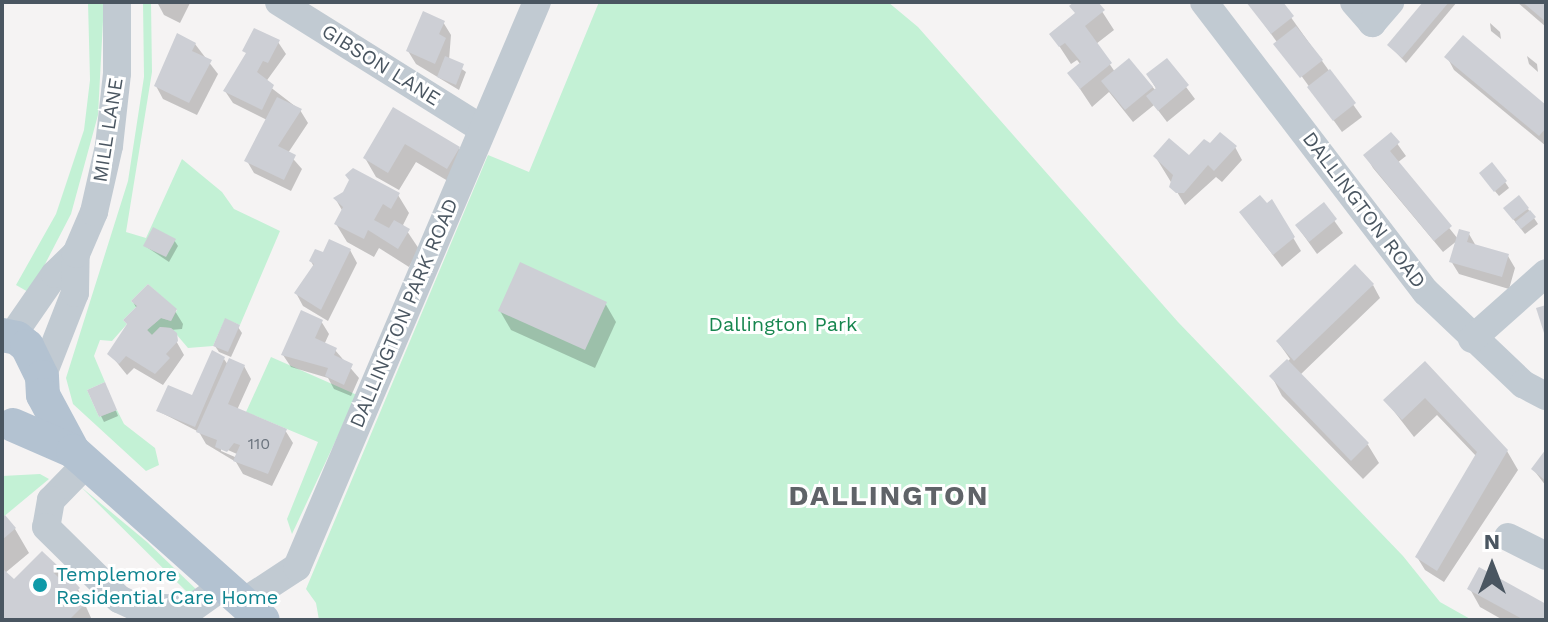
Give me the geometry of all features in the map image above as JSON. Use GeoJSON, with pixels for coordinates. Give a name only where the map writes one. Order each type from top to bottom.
{"type":"FeatureCollection","features":[{"type":"Feature","properties":{"kind":"main road"},"geometry":{"type":"LineString","coordinates":[[7,336],[27,346],[43,386],[80,457]]}},
{"type":"Feature","properties":{"kind":"main road"},"geometry":{"type":"LineString","coordinates":[[8,427],[31,415],[43,386]]}},
{"type":"Feature","properties":{"kind":"main road"},"geometry":{"type":"LineString","coordinates":[[8,427],[80,457],[245,602]]}},
{"type":"Feature","properties":{"kind":"street","name":"MILL LANE"},"geometry":{"type":"LineString","coordinates":[[76,254],[94,212],[109,146],[117,73],[117,2]]}},
{"type":"Feature","properties":{"kind":"street","name":"GIBSON LANE"},"geometry":{"type":"LineString","coordinates":[[279,2],[482,129]]}},
{"type":"Feature","properties":{"kind":"street","name":"DALLINGTON PARK ROAD"},"geometry":{"type":"LineString","coordinates":[[80,457],[51,500],[46,527],[119,599],[136,607],[191,609],[245,602],[297,567],[537,2]]}},
{"type":"Feature","properties":{"kind":"street","name":"DALLINGTON ROAD"},"geometry":{"type":"LineString","coordinates":[[1204,2],[1426,292],[1472,339],[1523,384],[1546,396]]}},
{"type":"Feature","properties":{"kind":"street"},"geometry":{"type":"LineString","coordinates":[[1354,2],[1372,23],[1390,2]]}},
{"type":"Feature","properties":{"kind":"street"},"geometry":{"type":"LineString","coordinates":[[7,336],[55,274],[76,254]]}},
{"type":"Feature","properties":{"kind":"street"},"geometry":{"type":"LineString","coordinates":[[43,386],[75,293],[76,254]]}},
{"type":"Feature","properties":{"kind":"street"},"geometry":{"type":"LineString","coordinates":[[1472,339],[1546,273]]}},
{"type":"Feature","properties":{"kind":"street"},"geometry":{"type":"LineString","coordinates":[[1508,537],[1546,556]]}},
{"type":"Feature","properties":{"kind":"green space"},"geometry":{"type":"Polygon","coordinates":[[[88,2],[104,2],[98,115],[71,214],[30,293],[16,285],[56,214],[84,130],[90,80],[88,2]]]}},
{"type":"Feature","properties":{"kind":"green space"},"geometry":{"type":"Polygon","coordinates":[[[143,2],[151,2],[152,72],[126,232],[146,238],[182,159],[222,192],[234,209],[280,231],[240,325],[225,319],[213,346],[188,348],[171,328],[160,327],[152,335],[147,330],[161,318],[171,321],[177,310],[148,284],[131,301],[137,306],[123,320],[127,324],[112,341],[100,340],[94,356],[105,382],[87,390],[99,417],[117,410],[124,424],[155,448],[159,465],[146,471],[73,404],[66,378],[128,181],[144,77],[143,2]]]}},
{"type":"Feature","properties":{"kind":"green space","name":"Dallington Park"},"geometry":{"type":"Polygon","coordinates":[[[599,2],[888,2],[918,27],[1178,322],[1403,556],[1440,602],[1472,620],[319,620],[316,603],[306,589],[488,155],[529,172],[599,2]]]}},
{"type":"Feature","properties":{"kind":"green space"},"geometry":{"type":"Polygon","coordinates":[[[271,357],[357,395],[292,534],[287,519],[318,442],[246,412],[271,357]]]}},
{"type":"Feature","properties":{"kind":"green space"},"geometry":{"type":"Polygon","coordinates":[[[40,474],[49,479],[2,518],[2,476],[40,474]]]}},
{"type":"Feature","properties":{"kind":"green space"},"geometry":{"type":"Polygon","coordinates":[[[81,487],[147,542],[200,593],[195,598],[188,593],[81,487]]]}},
{"type":"Feature","properties":{"kind":"building"},"geometry":{"type":"Polygon","coordinates":[[[1074,2],[1098,2],[1105,10],[1085,26],[1112,63],[1080,89],[1067,73],[1081,62],[1065,43],[1059,47],[1049,34],[1075,13],[1069,6],[1074,2]]]}},
{"type":"Feature","properties":{"kind":"building"},"geometry":{"type":"Polygon","coordinates":[[[1246,2],[1283,2],[1294,16],[1271,34],[1246,2]]]}},
{"type":"Feature","properties":{"kind":"building"},"geometry":{"type":"Polygon","coordinates":[[[1423,2],[1449,2],[1402,58],[1387,45],[1423,2]]]}},
{"type":"Feature","properties":{"kind":"building"},"geometry":{"type":"Polygon","coordinates":[[[1522,2],[1546,2],[1546,22],[1526,5],[1522,2]]]}},
{"type":"Feature","properties":{"kind":"building"},"geometry":{"type":"Polygon","coordinates":[[[423,11],[445,21],[439,34],[446,38],[435,64],[406,51],[423,11]]]}},
{"type":"Feature","properties":{"kind":"building"},"geometry":{"type":"Polygon","coordinates":[[[1296,26],[1323,60],[1300,78],[1273,44],[1296,26]]]}},
{"type":"Feature","properties":{"kind":"building"},"geometry":{"type":"Polygon","coordinates":[[[254,28],[280,40],[268,63],[263,61],[257,72],[274,85],[262,110],[223,91],[246,53],[242,51],[254,28]]]}},
{"type":"Feature","properties":{"kind":"building"},"geometry":{"type":"Polygon","coordinates":[[[177,33],[196,43],[192,51],[212,60],[189,103],[154,86],[177,33]]]}},
{"type":"Feature","properties":{"kind":"building"},"geometry":{"type":"Polygon","coordinates":[[[1463,35],[1546,105],[1546,128],[1539,136],[1444,57],[1463,35]]]}},
{"type":"Feature","properties":{"kind":"building"},"geometry":{"type":"Polygon","coordinates":[[[445,56],[464,64],[456,85],[437,77],[445,56]]]}},
{"type":"Feature","properties":{"kind":"building"},"geometry":{"type":"Polygon","coordinates":[[[1129,58],[1153,87],[1125,110],[1101,81],[1129,58]]]}},
{"type":"Feature","properties":{"kind":"building"},"geometry":{"type":"Polygon","coordinates":[[[1167,58],[1189,85],[1158,111],[1146,96],[1156,88],[1146,74],[1167,58]]]}},
{"type":"Feature","properties":{"kind":"building"},"geometry":{"type":"Polygon","coordinates":[[[1330,69],[1356,103],[1333,121],[1307,87],[1330,69]]]}},
{"type":"Feature","properties":{"kind":"building"},"geometry":{"type":"Polygon","coordinates":[[[277,97],[302,109],[278,146],[296,155],[284,180],[244,161],[277,97]]]}},
{"type":"Feature","properties":{"kind":"building"},"geometry":{"type":"Polygon","coordinates":[[[393,107],[460,147],[447,169],[405,144],[388,173],[363,158],[393,107]]]}},
{"type":"Feature","properties":{"kind":"building"},"geometry":{"type":"Polygon","coordinates":[[[1220,132],[1237,146],[1214,171],[1208,165],[1184,193],[1176,193],[1169,187],[1173,175],[1153,156],[1169,138],[1189,155],[1204,139],[1210,143],[1220,132]]]}},
{"type":"Feature","properties":{"kind":"building"},"geometry":{"type":"Polygon","coordinates":[[[1391,132],[1400,142],[1390,151],[1452,226],[1434,241],[1363,155],[1391,132]]]}},
{"type":"Feature","properties":{"kind":"building"},"geometry":{"type":"Polygon","coordinates":[[[1492,162],[1507,181],[1494,192],[1479,173],[1492,162]]]}},
{"type":"Feature","properties":{"kind":"building"},"geometry":{"type":"Polygon","coordinates":[[[353,168],[400,193],[391,209],[383,204],[374,220],[389,228],[394,220],[410,229],[398,249],[368,230],[364,239],[334,224],[343,207],[333,198],[343,192],[349,180],[345,175],[353,168]]]}},
{"type":"Feature","properties":{"kind":"building"},"geometry":{"type":"Polygon","coordinates":[[[1260,195],[1267,203],[1272,199],[1295,237],[1273,255],[1239,212],[1260,195]]]}},
{"type":"Feature","properties":{"kind":"building"},"geometry":{"type":"Polygon","coordinates":[[[1519,195],[1529,208],[1513,220],[1503,208],[1519,195]]]}},
{"type":"Feature","properties":{"kind":"building"},"geometry":{"type":"Polygon","coordinates":[[[1324,202],[1337,219],[1309,242],[1295,225],[1324,202]]]}},
{"type":"Feature","properties":{"kind":"building"},"geometry":{"type":"Polygon","coordinates":[[[1530,210],[1536,217],[1521,229],[1515,222],[1530,210]]]}},
{"type":"Feature","properties":{"kind":"building"},"geometry":{"type":"Polygon","coordinates":[[[153,227],[176,239],[166,257],[143,246],[153,227]]]}},
{"type":"Feature","properties":{"kind":"building"},"geometry":{"type":"Polygon","coordinates":[[[1459,229],[1470,232],[1467,242],[1509,254],[1502,277],[1449,262],[1459,229]]]}},
{"type":"Feature","properties":{"kind":"building"},"geometry":{"type":"Polygon","coordinates":[[[329,239],[351,249],[321,310],[294,293],[314,264],[309,261],[315,249],[323,252],[329,239]]]}},
{"type":"Feature","properties":{"kind":"building"},"geometry":{"type":"Polygon","coordinates":[[[520,262],[607,302],[585,350],[498,311],[520,262]]]}},
{"type":"Feature","properties":{"kind":"building"},"geometry":{"type":"Polygon","coordinates":[[[1355,264],[1374,284],[1294,361],[1276,341],[1355,264]]]}},
{"type":"Feature","properties":{"kind":"building"},"geometry":{"type":"Polygon","coordinates":[[[148,284],[177,309],[171,321],[161,318],[147,330],[152,335],[160,327],[171,328],[177,333],[178,341],[166,354],[170,358],[155,374],[126,356],[119,364],[107,354],[127,324],[123,320],[137,306],[131,301],[148,284]]]}},
{"type":"Feature","properties":{"kind":"building"},"geometry":{"type":"Polygon","coordinates":[[[1546,305],[1546,336],[1545,336],[1536,308],[1546,305]]]}},
{"type":"Feature","properties":{"kind":"building"},"geometry":{"type":"Polygon","coordinates":[[[301,310],[323,320],[315,338],[337,348],[334,355],[353,364],[344,385],[325,376],[328,368],[281,355],[301,310]]]}},
{"type":"Feature","properties":{"kind":"building"},"geometry":{"type":"Polygon","coordinates":[[[225,318],[240,325],[228,352],[213,346],[225,318]]]}},
{"type":"Feature","properties":{"kind":"building"},"geometry":{"type":"Polygon","coordinates":[[[212,350],[225,357],[195,427],[156,411],[168,385],[192,395],[212,350]]]}},
{"type":"Feature","properties":{"kind":"building"},"geometry":{"type":"Polygon","coordinates":[[[229,358],[245,365],[228,404],[287,429],[268,474],[233,461],[240,445],[234,443],[227,452],[215,447],[217,440],[196,432],[229,358]]]}},
{"type":"Feature","properties":{"kind":"building"},"geometry":{"type":"Polygon","coordinates":[[[1287,359],[1369,443],[1351,461],[1269,376],[1287,359]]]}},
{"type":"Feature","properties":{"kind":"building"},"geometry":{"type":"Polygon","coordinates":[[[1425,361],[1508,450],[1437,571],[1415,557],[1477,452],[1425,398],[1402,420],[1383,400],[1425,361]]]}},
{"type":"Feature","properties":{"kind":"building"},"geometry":{"type":"Polygon","coordinates":[[[105,382],[117,410],[99,417],[87,390],[105,382]]]}},
{"type":"Feature","properties":{"kind":"building"},"geometry":{"type":"Polygon","coordinates":[[[1546,449],[1546,481],[1531,469],[1546,449]]]}},
{"type":"Feature","properties":{"kind":"building","name":"Templemore Residential Care Home"},"geometry":{"type":"Polygon","coordinates":[[[5,515],[16,528],[2,540],[2,518],[5,515]]]}},
{"type":"Feature","properties":{"kind":"building","name":"Templemore Residential Care Home"},"geometry":{"type":"Polygon","coordinates":[[[42,551],[59,567],[53,572],[63,582],[69,576],[80,588],[74,593],[85,604],[69,620],[2,620],[2,568],[14,579],[42,551]]]}},
{"type":"Feature","properties":{"kind":"building"},"geometry":{"type":"Polygon","coordinates":[[[1479,567],[1546,604],[1546,620],[1524,620],[1467,589],[1479,567]]]}},
{"type":"Feature","properties":{"kind":"place","name":"Templemore Residential Care Home"},"geometry":{"type":"Point","coordinates":[40,585]}},
{"type":"Feature","properties":{"kind":"district","name":"DALLINGTON"},"geometry":{"type":"Point","coordinates":[889,496]}}]}
